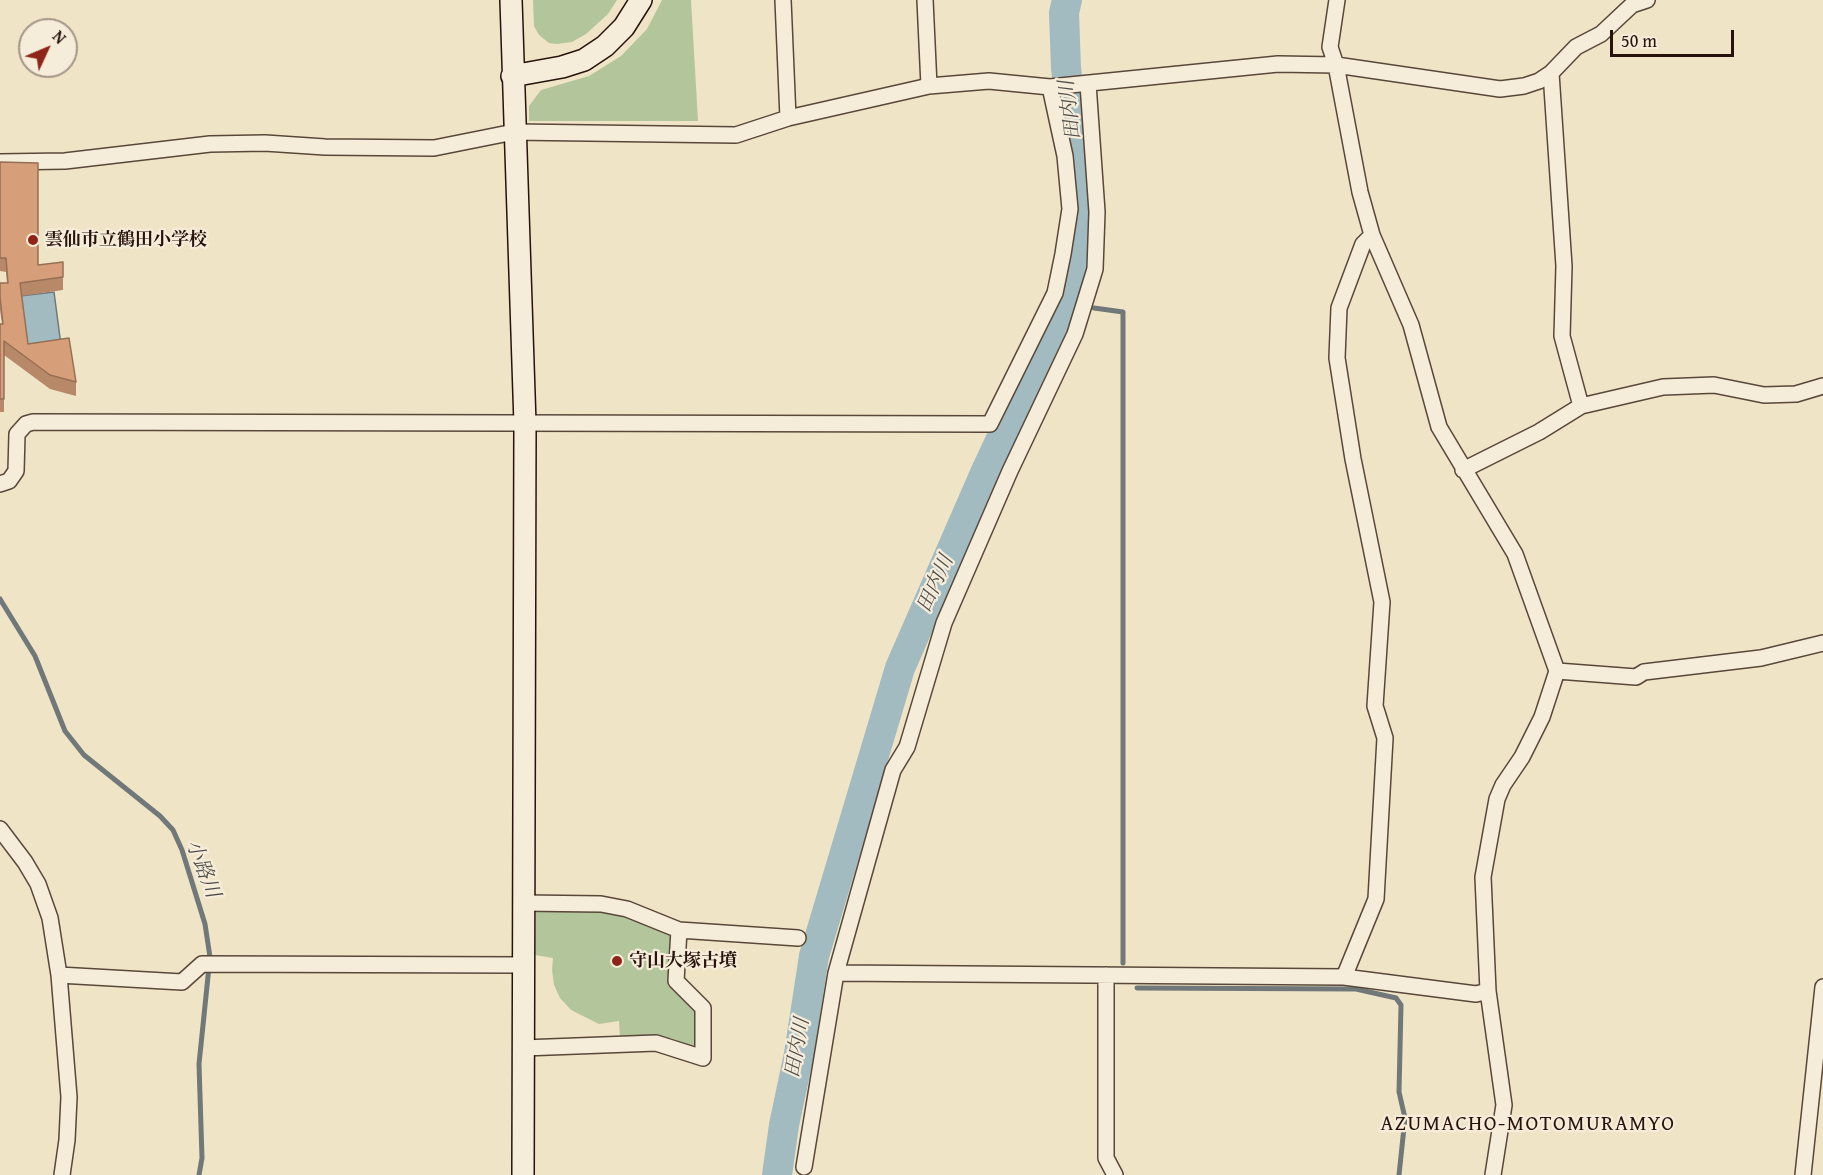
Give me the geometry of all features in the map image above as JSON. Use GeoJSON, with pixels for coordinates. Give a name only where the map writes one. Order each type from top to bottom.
{"type":"FeatureCollection","features":[{"type":"Feature","properties":{"kind":"street"},"geometry":{"type":"LineString","coordinates":[[511,0],[525,424],[523,1175]]}},
{"type":"Feature","properties":{"kind":"street"},"geometry":{"type":"LineString","coordinates":[[512,76],[562,67],[584,60],[605,46],[624,27],[641,0]]}},
{"type":"Feature","properties":{"kind":"street"},"geometry":{"type":"LineString","coordinates":[[783,0],[788,118]]}},
{"type":"Feature","properties":{"kind":"street"},"geometry":{"type":"LineString","coordinates":[[925,0],[928,86]]}},
{"type":"Feature","properties":{"kind":"street"},"geometry":{"type":"LineString","coordinates":[[1338,0],[1330,47],[1336,65],[1360,192],[1372,235],[1411,325],[1439,427],[1515,554],[1557,671],[1542,717],[1522,757],[1503,785],[1497,800],[1483,877],[1488,991],[1504,1105],[1493,1175]]}},
{"type":"Feature","properties":{"kind":"street"},"geometry":{"type":"LineString","coordinates":[[0,162],[65,161],[210,144],[265,143],[325,147],[434,148],[514,132],[736,135],[788,118],[928,86],[989,81],[1053,86],[1085,84],[1278,64],[1336,65],[1500,89],[1524,86],[1539,81],[1551,73],[1576,47],[1601,33],[1632,5],[1647,0]]}},
{"type":"Feature","properties":{"kind":"street"},"geometry":{"type":"LineString","coordinates":[[1551,73],[1564,266],[1562,336],[1581,405]]}},
{"type":"Feature","properties":{"kind":"street"},"geometry":{"type":"LineString","coordinates":[[804,1167],[836,973],[893,770],[907,747],[944,623],[1010,471],[1075,334],[1095,269],[1097,212],[1085,84]]}},
{"type":"Feature","properties":{"kind":"street"},"geometry":{"type":"LineString","coordinates":[[0,484],[9,481],[16,471],[17,434],[26,424],[33,422],[990,424],[1055,293],[1063,254],[1070,209],[1065,156],[1053,86]]}},
{"type":"Feature","properties":{"kind":"street"},"geometry":{"type":"LineString","coordinates":[[1344,977],[1376,899],[1384,738],[1375,706],[1383,602],[1353,459],[1337,358],[1339,308],[1363,244],[1372,235]]}},
{"type":"Feature","properties":{"kind":"street"},"geometry":{"type":"LineString","coordinates":[[1463,470],[1539,432],[1581,405],[1663,387],[1714,385],[1764,395],[1796,394],[1823,386]]}},
{"type":"Feature","properties":{"kind":"street"},"geometry":{"type":"LineString","coordinates":[[1557,671],[1636,677],[1644,672],[1761,658],[1823,643]]}},
{"type":"Feature","properties":{"kind":"street"},"geometry":{"type":"LineString","coordinates":[[0,829],[25,862],[38,884],[50,918],[59,975],[69,1097],[67,1140],[62,1175]]}},
{"type":"Feature","properties":{"kind":"street"},"geometry":{"type":"LineString","coordinates":[[523,903],[601,904],[627,909],[679,930],[798,938]]}},
{"type":"Feature","properties":{"kind":"street"},"geometry":{"type":"LineString","coordinates":[[523,1048],[656,1043],[703,1058],[703,1008],[676,981],[679,930]]}},
{"type":"Feature","properties":{"kind":"street"},"geometry":{"type":"LineString","coordinates":[[59,975],[182,982],[202,964],[523,965]]}},
{"type":"Feature","properties":{"kind":"street"},"geometry":{"type":"LineString","coordinates":[[836,973],[1344,977],[1476,994],[1488,991]]}},
{"type":"Feature","properties":{"kind":"street"},"geometry":{"type":"LineString","coordinates":[[1106,975],[1107,1158],[1115,1175]]}},
{"type":"Feature","properties":{"kind":"street"},"geometry":{"type":"LineString","coordinates":[[1803,1175],[1823,987]]}},
{"type":"Feature","properties":{"kind":"green space"},"geometry":{"type":"Polygon","coordinates":[[[533,0],[617,0],[608,14],[586,34],[572,42],[557,44],[549,43],[539,35],[534,26],[533,0]]]}},
{"type":"Feature","properties":{"kind":"green space"},"geometry":{"type":"Polygon","coordinates":[[[662,0],[691,0],[698,121],[529,121],[529,106],[541,90],[589,76],[621,56],[647,29],[662,0]]]}},
{"type":"Feature","properties":{"kind":"green space"},"geometry":{"type":"Polygon","coordinates":[[[599,909],[628,914],[675,934],[672,984],[699,1010],[697,1048],[671,1038],[620,1038],[619,1021],[599,1024],[571,1010],[560,998],[554,985],[553,958],[535,955],[536,910],[599,909]]]}},
{"type":"Feature","properties":{"kind":"water"},"geometry":{"type":"Polygon","coordinates":[[[1059,0],[1077,0],[1072,32],[1071,116],[1056,30],[1059,0]]]}},
{"type":"Feature","properties":{"kind":"water"},"geometry":{"type":"Polygon","coordinates":[[[54,292],[62,353],[28,357],[20,296],[54,292]]]}},
{"type":"Feature","properties":{"kind":"building"},"geometry":{"type":"Polygon","coordinates":[[[0,162],[38,163],[38,265],[63,262],[63,277],[20,283],[28,344],[69,338],[76,382],[50,375],[4,341],[4,399],[0,399],[0,324],[3,324],[0,283],[8,283],[6,258],[0,258],[0,162]]]}},
{"type":"Feature","properties":{"kind":"waterway","name":"田内川"},"geometry":{"type":"LineString","coordinates":[[777,1175],[814,956],[900,668],[986,471],[1064,304],[1072,274],[1082,208],[1066,68],[1064,13],[1067,0]]}},
{"type":"Feature","properties":{"kind":"waterway"},"geometry":{"type":"LineString","coordinates":[[1064,304],[1076,306]]}},
{"type":"Feature","properties":{"kind":"waterway"},"geometry":{"type":"LineString","coordinates":[[1094,308],[1123,312],[1123,963]]}},
{"type":"Feature","properties":{"kind":"waterway","name":"小路川"},"geometry":{"type":"LineString","coordinates":[[0,599],[35,656],[65,731],[84,755],[160,816],[173,830],[182,850],[205,924],[210,957],[199,1064],[202,1158],[199,1175]]}},
{"type":"Feature","properties":{"kind":"waterway"},"geometry":{"type":"LineString","coordinates":[[1137,988],[1356,989],[1396,998],[1401,1005],[1399,1092],[1405,1118],[1399,1175]]}},
{"type":"Feature","properties":{"kind":"place","name":"雲仙市立鶴田小学校"},"geometry":{"type":"Point","coordinates":[33,240]}},
{"type":"Feature","properties":{"kind":"place","name":"守山大塚古墳"},"geometry":{"type":"Point","coordinates":[617,961]}},
{"type":"Feature","properties":{"kind":"district","name":"AZUMACHO-MOTOMURAMYO"},"geometry":{"type":"Point","coordinates":[1528,1125]}}]}
